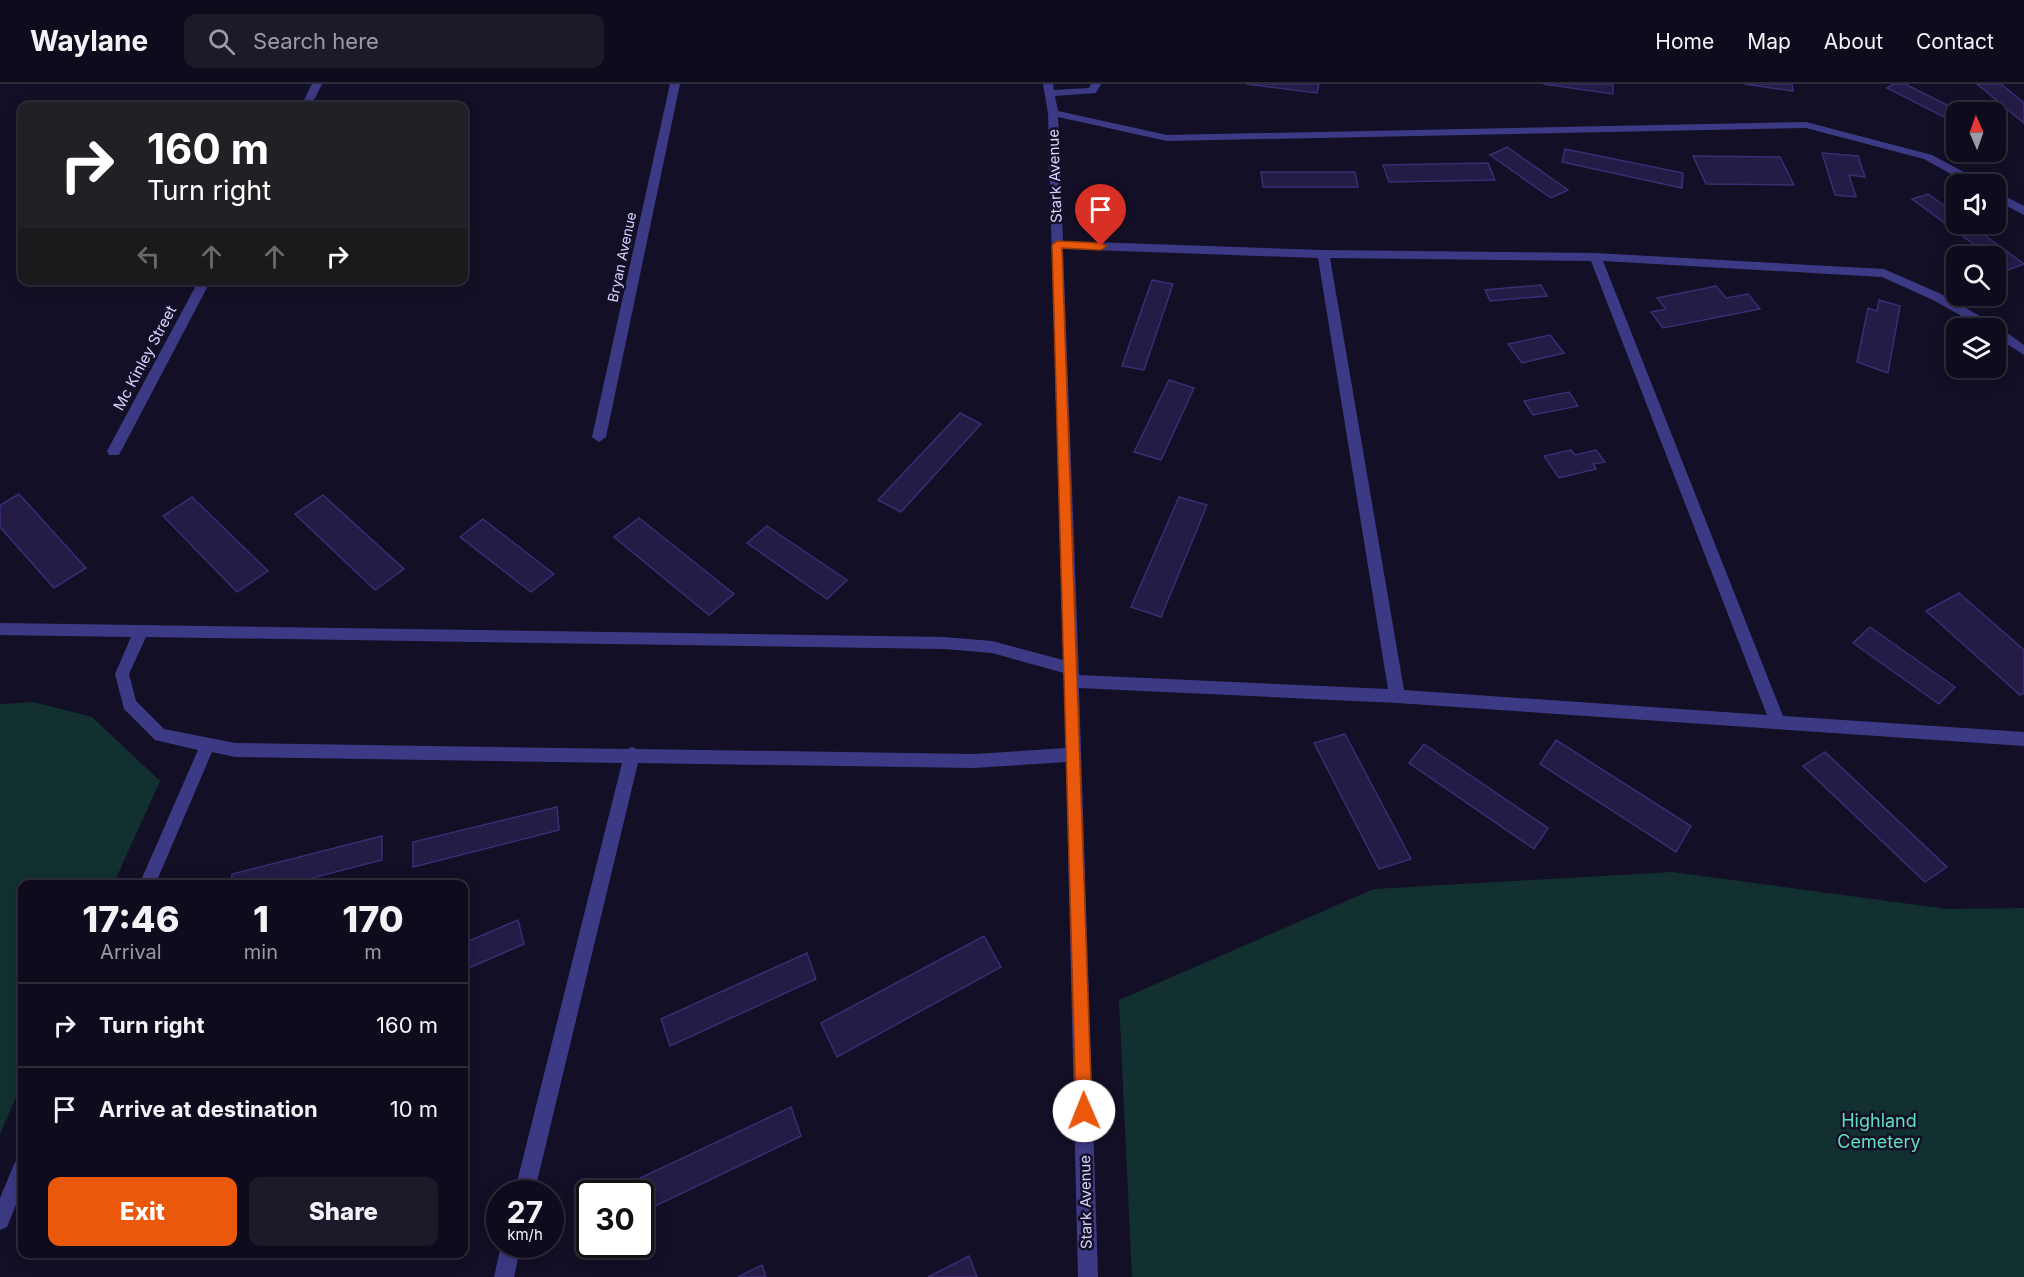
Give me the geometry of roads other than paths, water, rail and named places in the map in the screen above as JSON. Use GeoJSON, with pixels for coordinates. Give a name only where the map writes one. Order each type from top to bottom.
{"type":"FeatureCollection","features":[{"type":"Feature","properties":{"kind":"street"},"geometry":{"type":"LineString","coordinates":[[308,102],[316,84]]}},
{"type":"Feature","properties":{"kind":"street","name":"Bryan Avenue"},"geometry":{"type":"LineString","coordinates":[[599,437],[675,84]]}},
{"type":"Feature","properties":{"kind":"street"},"geometry":{"type":"LineString","coordinates":[[1048,88],[1092,92],[1096,84]]}},
{"type":"Feature","properties":{"kind":"street","name":"Stark Avenue"},"geometry":{"type":"LineString","coordinates":[[1048,88],[1053,112],[1072,675],[1088,1277]]}},
{"type":"Feature","properties":{"kind":"street"},"geometry":{"type":"LineString","coordinates":[[1053,112],[1167,138],[1806,125],[1928,157],[1959,174]]}},
{"type":"Feature","properties":{"kind":"street"},"geometry":{"type":"LineString","coordinates":[[2006,201],[2024,211]]}},
{"type":"Feature","properties":{"kind":"street"},"geometry":{"type":"LineString","coordinates":[[1057,245],[1323,254],[1595,257],[1884,273],[1937,297],[1974,318]]}},
{"type":"Feature","properties":{"kind":"street"},"geometry":{"type":"LineString","coordinates":[[1323,254],[1397,696]]}},
{"type":"Feature","properties":{"kind":"street"},"geometry":{"type":"LineString","coordinates":[[1595,257],[1777,720]]}},
{"type":"Feature","properties":{"kind":"street","name":"Mc Kinley Street"},"geometry":{"type":"LineString","coordinates":[[114,451],[202,285]]}},
{"type":"Feature","properties":{"kind":"street"},"geometry":{"type":"LineString","coordinates":[[2006,338],[2024,351]]}},
{"type":"Feature","properties":{"kind":"street"},"geometry":{"type":"LineString","coordinates":[[0,629],[944,643],[992,647],[1072,675],[1777,720],[2024,740]]}},
{"type":"Feature","properties":{"kind":"street"},"geometry":{"type":"LineString","coordinates":[[141,631],[122,674],[129,704],[160,735],[207,747],[235,750],[974,760],[1074,755]]}},
{"type":"Feature","properties":{"kind":"street"},"geometry":{"type":"LineString","coordinates":[[149,880],[207,747]]}},
{"type":"Feature","properties":{"kind":"street"},"geometry":{"type":"LineString","coordinates":[[527,1180],[632,754]]}},
{"type":"Feature","properties":{"kind":"street"},"geometry":{"type":"LineString","coordinates":[[0,1220],[18,1178]]}},
{"type":"Feature","properties":{"kind":"street"},"geometry":{"type":"LineString","coordinates":[[504,1277],[509,1258]]}},
{"type":"Feature","properties":{"kind":"park label","name":"Highland Cemetery"},"geometry":{"type":"Point","coordinates":[1879,1131]}}]}
